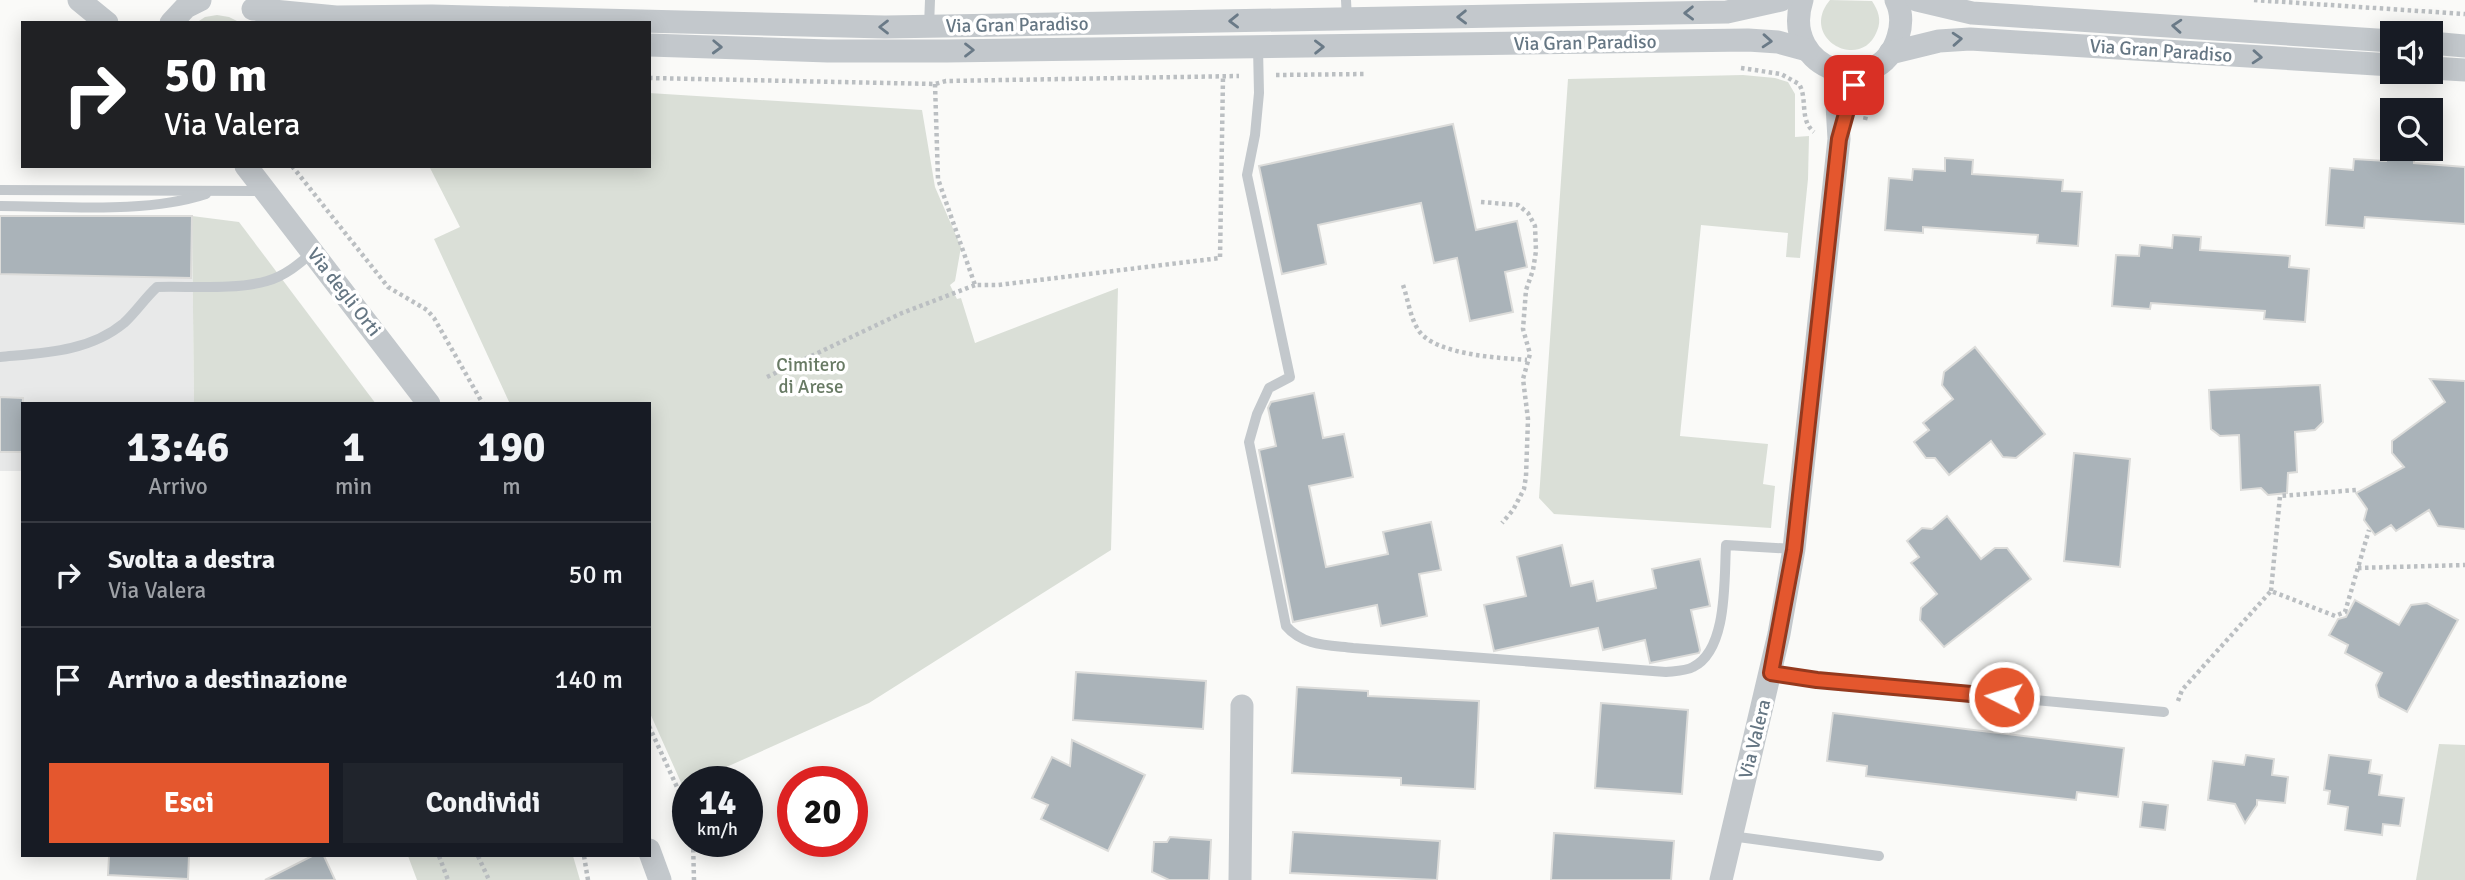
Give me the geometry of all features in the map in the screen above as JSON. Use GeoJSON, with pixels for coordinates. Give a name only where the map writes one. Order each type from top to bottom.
{"type":"FeatureCollection","features":[{"type":"Feature","properties":{"kind":"street"},"geometry":{"type":"LineString","coordinates":[[79,0],[105,21]]}},
{"type":"Feature","properties":{"kind":"street"},"geometry":{"type":"LineString","coordinates":[[173,21],[186,6],[200,0]]}},
{"type":"Feature","properties":{"kind":"street","name":"Via Gran Paradiso"},"geometry":{"type":"LineString","coordinates":[[252,10],[336,17],[432,9],[853,27],[1346,9],[1727,12],[1781,0]]}},
{"type":"Feature","properties":{"kind":"street"},"geometry":{"type":"LineString","coordinates":[[1802,0],[1798,30],[1807,50],[1822,65],[1835,71],[1861,72],[1874,66],[1897,42],[1901,17],[1896,0]]}},
{"type":"Feature","properties":{"kind":"street","name":"Via Gran Paradiso"},"geometry":{"type":"LineString","coordinates":[[1917,0],[1972,13],[2380,40]]}},
{"type":"Feature","properties":{"kind":"street","name":"Via Gran Paradiso"},"geometry":{"type":"LineString","coordinates":[[1890,52],[1939,41],[1970,38],[2380,64]]}},
{"type":"Feature","properties":{"kind":"street","name":"Via Gran Paradiso"},"geometry":{"type":"LineString","coordinates":[[651,45],[828,51],[1258,48],[1748,40],[1778,42],[1807,50]]}},
{"type":"Feature","properties":{"kind":"street"},"geometry":{"type":"LineString","coordinates":[[2443,44],[2465,46]]}},
{"type":"Feature","properties":{"kind":"street"},"geometry":{"type":"LineString","coordinates":[[2443,69],[2465,70]]}},
{"type":"Feature","properties":{"kind":"street","name":"Via Valera"},"geometry":{"type":"LineString","coordinates":[[1835,71],[1839,139]]}},
{"type":"Feature","properties":{"kind":"street","name":"Via Valera"},"geometry":{"type":"LineString","coordinates":[[1721,880],[1771,673],[1794,550],[1839,139],[1854,85],[1861,72]]}},
{"type":"Feature","properties":{"kind":"street","name":"Via degli Orti"},"geometry":{"type":"LineString","coordinates":[[256,176],[427,402]]}},
{"type":"Feature","properties":{"kind":"street"},"geometry":{"type":"LineString","coordinates":[[1240,880],[1242,706]]}},
{"type":"Feature","properties":{"kind":"street"},"geometry":{"type":"LineString","coordinates":[[651,855],[660,880]]}},
{"type":"Feature","properties":{"kind":"lane"},"geometry":{"type":"LineString","coordinates":[[929,26],[930,0]]}},
{"type":"Feature","properties":{"kind":"lane"},"geometry":{"type":"LineString","coordinates":[[1258,48],[1259,93],[1255,135],[1247,175],[1290,377],[1269,388],[1257,414],[1249,442],[1286,626],[1295,636],[1315,644],[1353,648],[1666,672],[1692,667],[1711,652],[1719,630],[1726,545],[1794,550]]}},
{"type":"Feature","properties":{"kind":"lane"},"geometry":{"type":"LineString","coordinates":[[0,206],[154,206],[184,201],[256,176]]}},
{"type":"Feature","properties":{"kind":"lane"},"geometry":{"type":"LineString","coordinates":[[0,190],[216,191]]}},
{"type":"Feature","properties":{"kind":"lane"},"geometry":{"type":"LineString","coordinates":[[0,357],[85,345],[125,322],[157,287],[241,285],[267,281],[297,266],[313,252]]}},
{"type":"Feature","properties":{"kind":"lane"},"geometry":{"type":"LineString","coordinates":[[1771,673],[2164,712]]}},
{"type":"Feature","properties":{"kind":"lane"},"geometry":{"type":"LineString","coordinates":[[1731,836],[1879,856]]}},
{"type":"Feature","properties":{"kind":"path"},"geometry":{"type":"LineString","coordinates":[[2254,0],[2465,14]]}},
{"type":"Feature","properties":{"kind":"path"},"geometry":{"type":"LineString","coordinates":[[767,377],[902,313],[975,285],[998,285],[1220,258],[1223,77]]}},
{"type":"Feature","properties":{"kind":"path"},"geometry":{"type":"LineString","coordinates":[[935,84],[938,179],[975,285]]}},
{"type":"Feature","properties":{"kind":"path"},"geometry":{"type":"LineString","coordinates":[[1863,133],[1867,109],[1875,93]]}},
{"type":"Feature","properties":{"kind":"path"},"geometry":{"type":"LineString","coordinates":[[1814,133],[1815,123]]}},
{"type":"Feature","properties":{"kind":"path"},"geometry":{"type":"LineString","coordinates":[[294,168],[388,287],[427,310],[434,318],[482,402]]}},
{"type":"Feature","properties":{"kind":"path"},"geometry":{"type":"LineString","coordinates":[[1480,202],[1518,205],[1528,213],[1535,226],[1536,251],[1526,290],[1523,329],[1530,354],[1523,379],[1528,419],[1526,476],[1524,489],[1513,510],[1502,523]]}},
{"type":"Feature","properties":{"kind":"path"},"geometry":{"type":"LineString","coordinates":[[1403,285],[1420,334],[1444,348],[1459,352],[1527,360]]}},
{"type":"Feature","properties":{"kind":"path"},"geometry":{"type":"LineString","coordinates":[[2177,705],[2182,690],[2271,591],[2280,496],[2356,490]]}},
{"type":"Feature","properties":{"kind":"path"},"geometry":{"type":"LineString","coordinates":[[2271,591],[2334,617],[2345,612],[2369,530]]}},
{"type":"Feature","properties":{"kind":"path"},"geometry":{"type":"LineString","coordinates":[[2358,568],[2465,565]]}},
{"type":"Feature","properties":{"kind":"path"},"geometry":{"type":"LineString","coordinates":[[651,730],[672,776]]}},
{"type":"Feature","properties":{"kind":"path"},"geometry":{"type":"LineString","coordinates":[[439,857],[448,880]]}},
{"type":"Feature","properties":{"kind":"path"},"geometry":{"type":"LineString","coordinates":[[478,857],[489,880]]}},
{"type":"Feature","properties":{"kind":"path"},"geometry":{"type":"LineString","coordinates":[[584,857],[588,880]]}},
{"type":"Feature","properties":{"kind":"path"},"geometry":{"type":"LineString","coordinates":[[693,857],[694,880]]}},
{"type":"Feature","properties":{"kind":"shaded area"},"geometry":{"type":"Polygon","coordinates":[[[0,216],[192,216],[194,402],[21,402],[21,471],[0,471],[0,216]]]}},
{"type":"Feature","properties":{"kind":"green space"},"geometry":{"type":"Polygon","coordinates":[[[1830,0],[1872,1],[1878,12],[1879,23],[1869,43],[1858,49],[1847,50],[1835,46],[1827,38],[1822,27],[1822,14],[1830,0]]]}},
{"type":"Feature","properties":{"kind":"green space"},"geometry":{"type":"Polygon","coordinates":[[[217,15],[237,21],[199,21],[217,15]]]}},
{"type":"Feature","properties":{"kind":"green space"},"geometry":{"type":"Polygon","coordinates":[[[1743,75],[1788,82],[1795,94],[1795,137],[1809,136],[1808,179],[1800,258],[1786,257],[1788,233],[1701,225],[1680,436],[1768,444],[1763,484],[1775,486],[1771,528],[1554,514],[1539,498],[1568,79],[1743,75]]]}},
{"type":"Feature","properties":{"kind":"green space","name":"Cimitero di Arese"},"geometry":{"type":"Polygon","coordinates":[[[651,93],[922,110],[935,187],[961,247],[955,281],[950,285],[957,299],[961,298],[975,343],[1118,288],[1111,550],[869,703],[729,766],[674,766],[651,715],[651,402],[509,402],[434,239],[460,227],[430,168],[651,168],[651,93]]]}},
{"type":"Feature","properties":{"kind":"green space"},"geometry":{"type":"Polygon","coordinates":[[[192,216],[239,222],[374,402],[194,402],[192,216]]]}},
{"type":"Feature","properties":{"kind":"green space"},"geometry":{"type":"Polygon","coordinates":[[[2439,744],[2465,745],[2465,880],[2416,880],[2439,744]]]}},
{"type":"Feature","properties":{"kind":"green space"},"geometry":{"type":"Polygon","coordinates":[[[408,857],[573,857],[580,880],[417,880],[408,857]]]}},
{"type":"Feature","properties":{"kind":"building"},"geometry":{"type":"Polygon","coordinates":[[[1453,124],[1476,230],[1517,221],[1527,267],[1505,272],[1513,312],[1470,321],[1457,258],[1434,263],[1421,203],[1318,225],[1326,264],[1282,274],[1259,166],[1453,124]]]}},
{"type":"Feature","properties":{"kind":"building"},"geometry":{"type":"Polygon","coordinates":[[[1945,158],[1973,160],[1972,174],[2063,180],[2062,191],[2082,192],[2078,246],[2037,243],[2038,235],[1923,227],[1923,233],[1885,230],[1889,178],[1912,180],[1913,169],[1945,171],[1945,158]]]}},
{"type":"Feature","properties":{"kind":"building"},"geometry":{"type":"Polygon","coordinates":[[[2354,159],[2414,161],[2465,167],[2465,224],[2365,217],[2364,228],[2326,225],[2330,168],[2353,170],[2354,159]]]}},
{"type":"Feature","properties":{"kind":"building"},"geometry":{"type":"Polygon","coordinates":[[[0,216],[192,216],[191,278],[0,274],[0,216]]]}},
{"type":"Feature","properties":{"kind":"building"},"geometry":{"type":"Polygon","coordinates":[[[2173,235],[2201,237],[2200,250],[2290,256],[2289,267],[2309,269],[2305,322],[2264,319],[2265,311],[2151,303],[2150,309],[2112,306],[2116,255],[2139,256],[2140,245],[2172,248],[2173,235]]]}},
{"type":"Feature","properties":{"kind":"building"},"geometry":{"type":"Polygon","coordinates":[[[1975,347],[2045,434],[2016,458],[2003,457],[1991,441],[1949,475],[1935,458],[1926,458],[1914,442],[1929,430],[1923,423],[1953,399],[1942,385],[1944,372],[1975,347]]]}},
{"type":"Feature","properties":{"kind":"building"},"geometry":{"type":"Polygon","coordinates":[[[2430,379],[2465,381],[2465,529],[2438,526],[2429,510],[2396,531],[2391,525],[2375,535],[2364,520],[2367,509],[2356,493],[2404,467],[2392,453],[2392,441],[2445,402],[2430,379]]]}},
{"type":"Feature","properties":{"kind":"building"},"geometry":{"type":"Polygon","coordinates":[[[2320,385],[2323,422],[2315,430],[2295,432],[2297,472],[2288,473],[2287,493],[2268,495],[2261,488],[2241,490],[2239,435],[2220,436],[2211,429],[2209,390],[2320,385]]]}},
{"type":"Feature","properties":{"kind":"building"},"geometry":{"type":"Polygon","coordinates":[[[1314,393],[1323,438],[1344,434],[1353,477],[1309,486],[1326,567],[1388,554],[1383,532],[1431,522],[1441,570],[1419,574],[1427,616],[1381,626],[1377,605],[1293,622],[1259,450],[1276,446],[1268,408],[1271,402],[1314,393]]]}},
{"type":"Feature","properties":{"kind":"building"},"geometry":{"type":"Polygon","coordinates":[[[0,397],[23,398],[21,452],[0,452],[0,397]]]}},
{"type":"Feature","properties":{"kind":"building"},"geometry":{"type":"Polygon","coordinates":[[[2074,453],[2130,459],[2120,567],[2064,561],[2074,453]]]}},
{"type":"Feature","properties":{"kind":"building"},"geometry":{"type":"Polygon","coordinates":[[[1947,516],[1981,559],[1995,548],[2007,548],[2031,579],[1944,647],[1920,620],[1921,608],[1937,594],[1911,563],[1919,557],[1907,541],[1922,528],[1932,529],[1947,516]]]}},
{"type":"Feature","properties":{"kind":"building"},"geometry":{"type":"Polygon","coordinates":[[[1562,545],[1571,586],[1593,581],[1597,601],[1656,588],[1652,569],[1700,559],[1710,606],[1691,610],[1699,653],[1650,663],[1645,640],[1603,650],[1598,628],[1494,651],[1484,605],[1526,596],[1517,557],[1562,545]]]}},
{"type":"Feature","properties":{"kind":"building"},"geometry":{"type":"Polygon","coordinates":[[[2355,600],[2399,625],[2411,605],[2427,603],[2458,620],[2407,712],[2379,697],[2376,685],[2382,673],[2345,653],[2348,645],[2329,635],[2338,619],[2346,617],[2355,600]]]}},
{"type":"Feature","properties":{"kind":"building"},"geometry":{"type":"Polygon","coordinates":[[[1076,672],[1206,681],[1203,729],[1073,720],[1076,672]]]}},
{"type":"Feature","properties":{"kind":"building"},"geometry":{"type":"Polygon","coordinates":[[[1297,687],[1368,691],[1368,696],[1479,701],[1475,789],[1401,785],[1401,778],[1292,773],[1297,687]]]}},
{"type":"Feature","properties":{"kind":"building"},"geometry":{"type":"Polygon","coordinates":[[[1601,703],[1688,710],[1682,794],[1595,788],[1601,703]]]}},
{"type":"Feature","properties":{"kind":"building"},"geometry":{"type":"Polygon","coordinates":[[[1833,713],[2124,748],[2118,797],[2077,792],[2076,800],[1866,776],[1867,766],[1827,761],[1833,713]]]}},
{"type":"Feature","properties":{"kind":"building"},"geometry":{"type":"Polygon","coordinates":[[[1072,740],[1145,775],[1108,851],[1041,819],[1048,805],[1032,798],[1052,757],[1070,766],[1072,740]]]}},
{"type":"Feature","properties":{"kind":"building"},"geometry":{"type":"Polygon","coordinates":[[[2246,755],[2274,759],[2272,775],[2288,777],[2285,803],[2257,800],[2257,805],[2245,823],[2235,804],[2208,800],[2213,761],[2244,765],[2246,755]]]}},
{"type":"Feature","properties":{"kind":"building"},"geometry":{"type":"Polygon","coordinates":[[[2329,755],[2371,760],[2369,773],[2382,775],[2379,795],[2404,798],[2400,826],[2383,824],[2382,835],[2345,830],[2348,807],[2328,804],[2330,791],[2324,790],[2329,755]]]}},
{"type":"Feature","properties":{"kind":"building"},"geometry":{"type":"Polygon","coordinates":[[[2143,802],[2168,805],[2165,830],[2140,827],[2143,802]]]}},
{"type":"Feature","properties":{"kind":"building"},"geometry":{"type":"Polygon","coordinates":[[[1293,832],[1440,841],[1437,880],[1290,873],[1293,832]]]}},
{"type":"Feature","properties":{"kind":"building"},"geometry":{"type":"Polygon","coordinates":[[[1554,833],[1674,841],[1671,880],[1551,880],[1554,833]]]}},
{"type":"Feature","properties":{"kind":"building"},"geometry":{"type":"Polygon","coordinates":[[[1170,837],[1211,840],[1209,880],[1169,880],[1152,872],[1154,842],[1167,842],[1170,837]]]}},
{"type":"Feature","properties":{"kind":"building"},"geometry":{"type":"Polygon","coordinates":[[[109,857],[189,857],[188,879],[108,875],[109,857]]]}},
{"type":"Feature","properties":{"kind":"building"},"geometry":{"type":"Polygon","coordinates":[[[310,857],[324,857],[335,880],[265,880],[310,857]]]}},
{"type":"Feature","properties":{"kind":"route"},"geometry":{"type":"LineString","coordinates":[[1854,85],[1839,139],[1794,550],[1771,673],[1817,680],[2004,697]]}}]}
